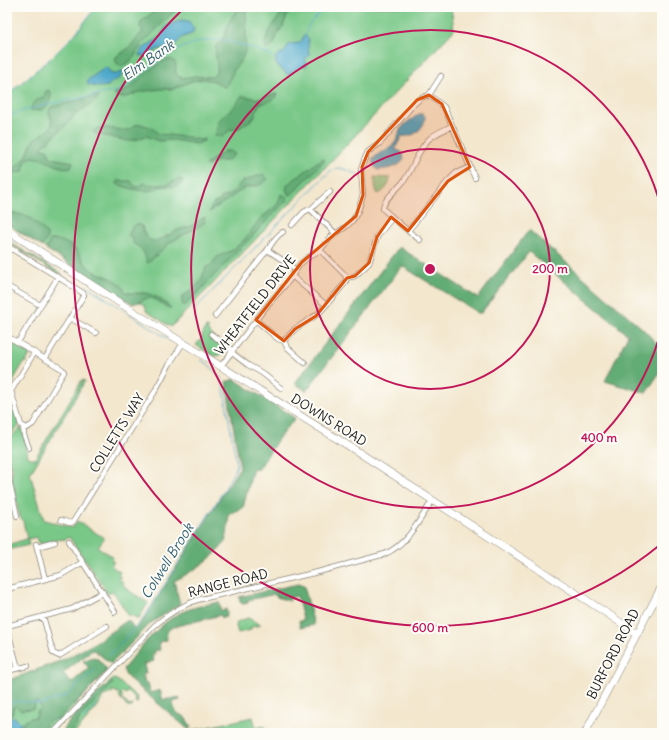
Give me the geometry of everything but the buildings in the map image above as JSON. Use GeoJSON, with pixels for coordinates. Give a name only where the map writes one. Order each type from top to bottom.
{"type":"FeatureCollection","features":[{"type":"Feature","properties":{"kind":"street","name":"WHEATFIELD DRIVE"},"geometry":{"type":"LineString","coordinates":[[221,366],[231,351],[304,260],[320,250],[353,220],[362,204],[364,188],[361,170],[368,152],[380,143],[413,105],[421,98],[429,95],[441,76]]}},
{"type":"Feature","properties":{"kind":"street"},"geometry":{"type":"LineString","coordinates":[[429,95],[444,107],[474,178]]}},
{"type":"Feature","properties":{"kind":"street"},"geometry":{"type":"LineString","coordinates":[[420,240],[383,209],[385,202],[404,182],[410,173],[426,142],[436,134],[452,126]]}},
{"type":"Feature","properties":{"kind":"street"},"geometry":{"type":"LineString","coordinates":[[408,231],[448,181],[456,173],[470,167]]}},
{"type":"Feature","properties":{"kind":"street"},"geometry":{"type":"LineString","coordinates":[[292,225],[304,212],[312,209],[330,192]]}},
{"type":"Feature","properties":{"kind":"street"},"geometry":{"type":"LineString","coordinates":[[312,209],[336,234]]}},
{"type":"Feature","properties":{"kind":"street"},"geometry":{"type":"LineString","coordinates":[[346,278],[355,276],[369,263],[377,237],[392,218]]}},
{"type":"Feature","properties":{"kind":"street","name":"DOWNS ROAD"},"geometry":{"type":"LineString","coordinates":[[7,230],[183,343],[346,444],[637,634]]}},
{"type":"Feature","properties":{"kind":"street"},"geometry":{"type":"LineString","coordinates":[[215,316],[264,254],[268,251],[272,242],[283,232]]}},
{"type":"Feature","properties":{"kind":"street"},"geometry":{"type":"LineString","coordinates":[[7,247],[84,294],[45,359]]}},
{"type":"Feature","properties":{"kind":"street"},"geometry":{"type":"LineString","coordinates":[[320,250],[346,278]]}},
{"type":"Feature","properties":{"kind":"street"},"geometry":{"type":"LineString","coordinates":[[268,251],[296,270]]}},
{"type":"Feature","properties":{"kind":"street"},"geometry":{"type":"LineString","coordinates":[[292,276],[326,305]]}},
{"type":"Feature","properties":{"kind":"street"},"geometry":{"type":"LineString","coordinates":[[18,342],[58,277]]}},
{"type":"Feature","properties":{"kind":"street"},"geometry":{"type":"LineString","coordinates":[[284,341],[295,329],[316,316],[344,284],[346,278]]}},
{"type":"Feature","properties":{"kind":"street"},"geometry":{"type":"LineString","coordinates":[[7,286],[40,305]]}},
{"type":"Feature","properties":{"kind":"street"},"geometry":{"type":"LineString","coordinates":[[70,318],[96,333]]}},
{"type":"Feature","properties":{"kind":"street"},"geometry":{"type":"LineString","coordinates":[[256,320],[278,339],[284,341],[287,347],[305,363]]}},
{"type":"Feature","properties":{"kind":"street"},"geometry":{"type":"LineString","coordinates":[[211,334],[248,365],[262,373],[280,388]]}},
{"type":"Feature","properties":{"kind":"street"},"geometry":{"type":"LineString","coordinates":[[7,336],[62,369],[64,372],[33,424],[28,428],[23,427]]}},
{"type":"Feature","properties":{"kind":"street","name":"COLLETTS WAY"},"geometry":{"type":"LineString","coordinates":[[61,520],[73,522],[154,393],[183,343]]}},
{"type":"Feature","properties":{"kind":"street"},"geometry":{"type":"LineString","coordinates":[[29,448],[11,391],[34,353]]}},
{"type":"Feature","properties":{"kind":"street"},"geometry":{"type":"LineString","coordinates":[[7,466],[10,476],[8,480],[17,516]]}},
{"type":"Feature","properties":{"kind":"street","name":"RANGE ROAD"},"geometry":{"type":"LineString","coordinates":[[53,733],[154,626],[171,612],[197,600],[318,572],[392,551],[407,539],[432,501]]}},
{"type":"Feature","properties":{"kind":"street"},"geometry":{"type":"LineString","coordinates":[[69,541],[115,612]]}},
{"type":"Feature","properties":{"kind":"street"},"geometry":{"type":"LineString","coordinates":[[45,579],[36,545],[55,542]]}},
{"type":"Feature","properties":{"kind":"street"},"geometry":{"type":"LineString","coordinates":[[7,589],[63,574],[83,562]]}},
{"type":"Feature","properties":{"kind":"street","name":"BURFORD ROAD"},"geometry":{"type":"LineString","coordinates":[[586,733],[662,586]]}},
{"type":"Feature","properties":{"kind":"street"},"geometry":{"type":"LineString","coordinates":[[18,668],[7,627],[72,609],[102,592]]}},
{"type":"Feature","properties":{"kind":"street"},"geometry":{"type":"LineString","coordinates":[[43,616],[53,653],[59,656],[107,626]]}},
{"type":"Feature","properties":{"kind":"street"},"geometry":{"type":"LineString","coordinates":[[7,671],[28,666]]}},
{"type":"Feature","properties":{"kind":"highlighted area"},"geometry":{"type":"Polygon","coordinates":[[[429,95],[442,104],[470,167],[448,181],[408,231],[391,217],[377,237],[369,263],[355,276],[347,278],[316,316],[295,329],[284,341],[256,320],[302,262],[356,216],[363,195],[362,167],[368,152],[417,100],[429,95]]]}},
{"type":"Feature","properties":{"kind":"green space"},"geometry":{"type":"Polygon","coordinates":[[[96,7],[451,7],[454,30],[337,155],[171,327],[146,311],[146,307],[141,303],[137,302],[133,304],[7,224],[7,95],[52,57],[75,34],[96,7]]]}},
{"type":"Feature","properties":{"kind":"green space"},"geometry":{"type":"Polygon","coordinates":[[[160,7],[179,7],[142,44],[132,60],[123,66],[119,66],[115,60],[116,57],[129,48],[143,31],[140,27],[141,22],[160,7]]]}},
{"type":"Feature","properties":{"kind":"green space"},"geometry":{"type":"Polygon","coordinates":[[[241,7],[244,7],[246,10],[246,49],[226,87],[214,81],[202,79],[192,81],[173,89],[140,92],[124,98],[118,97],[114,94],[125,91],[155,66],[167,60],[172,60],[175,62],[176,73],[178,76],[183,78],[194,76],[212,77],[217,70],[216,47],[223,38],[232,17],[241,7]]]}},
{"type":"Feature","properties":{"kind":"green space"},"geometry":{"type":"Polygon","coordinates":[[[286,7],[295,7],[287,16],[274,44],[270,48],[266,49],[266,39],[286,7]]]}},
{"type":"Feature","properties":{"kind":"green space"},"geometry":{"type":"Polygon","coordinates":[[[49,90],[51,92],[51,96],[49,104],[40,110],[31,110],[32,105],[45,96],[45,92],[49,90]]]}},
{"type":"Feature","properties":{"kind":"green space"},"geometry":{"type":"Polygon","coordinates":[[[277,94],[275,98],[259,104],[254,118],[239,128],[230,130],[222,137],[215,136],[217,126],[221,119],[242,96],[260,99],[277,94]]]}},
{"type":"Feature","properties":{"kind":"green space"},"geometry":{"type":"Polygon","coordinates":[[[96,96],[99,97],[98,99],[74,116],[40,149],[47,149],[52,158],[73,162],[71,167],[64,168],[35,157],[30,158],[25,163],[23,172],[15,173],[7,179],[7,175],[26,157],[33,140],[51,126],[52,122],[49,112],[51,107],[96,96]]]}},
{"type":"Feature","properties":{"kind":"green space"},"geometry":{"type":"Polygon","coordinates":[[[140,124],[151,127],[159,134],[199,140],[204,139],[204,141],[197,144],[173,140],[159,141],[146,136],[128,141],[93,132],[100,128],[129,130],[135,125],[140,124]]]}},
{"type":"Feature","properties":{"kind":"green space"},"geometry":{"type":"Polygon","coordinates":[[[225,151],[230,151],[235,154],[227,161],[217,161],[208,166],[205,165],[225,151]]]}},
{"type":"Feature","properties":{"kind":"green space"},"geometry":{"type":"Polygon","coordinates":[[[323,158],[325,160],[291,195],[288,194],[286,189],[288,184],[323,158]]]}},
{"type":"Feature","properties":{"kind":"green space"},"geometry":{"type":"Polygon","coordinates":[[[263,174],[268,179],[260,185],[245,188],[209,212],[214,203],[222,200],[220,198],[232,193],[241,182],[263,174]]]}},
{"type":"Feature","properties":{"kind":"green space"},"geometry":{"type":"Polygon","coordinates":[[[374,177],[390,178],[386,188],[378,194],[376,191],[374,177]]]}},
{"type":"Feature","properties":{"kind":"green space"},"geometry":{"type":"Polygon","coordinates":[[[181,179],[183,182],[177,186],[159,187],[155,190],[149,191],[135,190],[116,183],[117,181],[131,181],[135,187],[144,183],[151,185],[168,184],[181,179]]]}},
{"type":"Feature","properties":{"kind":"green space"},"geometry":{"type":"Polygon","coordinates":[[[281,194],[287,197],[287,200],[185,306],[183,305],[181,298],[201,281],[206,267],[211,265],[217,257],[233,250],[245,239],[260,219],[278,204],[281,194]]]}},
{"type":"Feature","properties":{"kind":"green space"},"geometry":{"type":"Polygon","coordinates":[[[7,213],[19,214],[28,217],[46,233],[47,238],[44,243],[41,246],[7,224],[7,213]]]}},
{"type":"Feature","properties":{"kind":"green space"},"geometry":{"type":"Polygon","coordinates":[[[205,217],[204,223],[171,242],[148,263],[143,251],[133,243],[133,237],[128,237],[132,227],[137,224],[142,226],[148,239],[152,241],[162,239],[178,230],[191,226],[205,217]]]}},
{"type":"Feature","properties":{"kind":"green space"},"geometry":{"type":"Polygon","coordinates":[[[529,230],[643,329],[662,349],[662,374],[660,372],[646,393],[605,381],[628,335],[529,252],[481,313],[478,313],[402,266],[306,391],[295,383],[399,247],[478,298],[529,230]]]}},
{"type":"Feature","properties":{"kind":"green space"},"geometry":{"type":"Polygon","coordinates":[[[50,240],[61,241],[73,247],[89,268],[119,283],[125,292],[145,293],[152,295],[171,308],[151,298],[133,304],[46,249],[50,240]]]}},
{"type":"Feature","properties":{"kind":"green space"},"geometry":{"type":"Polygon","coordinates":[[[7,241],[62,274],[58,275],[7,241]]]}},
{"type":"Feature","properties":{"kind":"green space"},"geometry":{"type":"Polygon","coordinates":[[[206,327],[209,328],[207,330],[214,337],[213,340],[217,344],[220,342],[228,349],[223,353],[214,356],[196,345],[201,339],[206,327]]]}},
{"type":"Feature","properties":{"kind":"green space"},"geometry":{"type":"Polygon","coordinates":[[[7,341],[30,354],[14,379],[11,387],[7,388],[7,362],[10,358],[9,351],[7,350],[7,341]]]}},
{"type":"Feature","properties":{"kind":"green space"},"geometry":{"type":"Polygon","coordinates":[[[234,379],[295,418],[278,439],[258,470],[253,468],[243,508],[229,514],[225,542],[209,559],[174,581],[180,604],[151,623],[111,664],[94,650],[63,673],[71,683],[89,668],[83,661],[93,657],[98,659],[106,668],[105,672],[81,698],[71,705],[59,719],[53,719],[41,732],[21,733],[23,726],[22,723],[30,718],[36,717],[37,712],[41,708],[39,703],[35,702],[33,709],[20,710],[16,706],[13,708],[13,713],[7,717],[7,681],[65,659],[93,644],[128,620],[135,629],[143,620],[240,467],[226,382],[234,379]]]}},
{"type":"Feature","properties":{"kind":"green space"},"geometry":{"type":"Polygon","coordinates":[[[82,380],[85,381],[30,474],[44,520],[73,528],[77,521],[104,538],[98,547],[113,557],[111,561],[114,562],[111,566],[120,572],[118,576],[121,577],[119,580],[124,582],[123,585],[128,590],[148,603],[138,620],[135,617],[128,615],[113,591],[107,594],[86,560],[69,537],[63,540],[39,544],[37,537],[28,539],[29,545],[7,550],[7,545],[27,539],[23,521],[17,507],[18,505],[14,494],[15,492],[13,485],[11,484],[12,470],[7,456],[9,454],[7,441],[21,427],[26,442],[28,457],[35,459],[82,380]]]}},
{"type":"Feature","properties":{"kind":"green space"},"geometry":{"type":"Polygon","coordinates":[[[10,389],[11,402],[20,425],[7,438],[7,391],[10,389]]]}},
{"type":"Feature","properties":{"kind":"green space"},"geometry":{"type":"Polygon","coordinates":[[[298,584],[304,586],[314,625],[300,628],[299,621],[302,621],[303,619],[297,596],[289,598],[290,601],[276,597],[275,594],[248,600],[248,603],[243,604],[240,602],[239,597],[298,584]]]}},
{"type":"Feature","properties":{"kind":"green space"},"geometry":{"type":"Polygon","coordinates":[[[219,602],[221,611],[226,609],[226,617],[222,618],[221,615],[171,628],[167,632],[167,640],[159,642],[160,650],[154,651],[155,654],[152,655],[154,661],[144,664],[146,673],[143,674],[145,683],[148,683],[150,693],[160,690],[163,700],[179,697],[180,700],[173,702],[174,707],[177,713],[184,716],[191,726],[189,730],[126,676],[123,669],[149,638],[172,618],[189,609],[219,602]]]}},
{"type":"Feature","properties":{"kind":"green space"},"geometry":{"type":"Polygon","coordinates":[[[248,618],[261,625],[251,627],[251,630],[238,633],[236,626],[237,622],[248,618]]]}},
{"type":"Feature","properties":{"kind":"green space"},"geometry":{"type":"Polygon","coordinates":[[[55,663],[71,683],[106,671],[106,668],[107,671],[51,733],[7,733],[7,681],[55,663]]]}},
{"type":"Feature","properties":{"kind":"green space"},"geometry":{"type":"Polygon","coordinates":[[[113,679],[117,680],[137,697],[138,703],[135,702],[136,699],[128,692],[125,694],[123,692],[121,694],[123,696],[121,699],[119,696],[120,694],[112,690],[112,693],[103,696],[98,706],[75,733],[72,733],[81,716],[113,684],[111,681],[113,679]]]}},
{"type":"Feature","properties":{"kind":"green space"},"geometry":{"type":"Polygon","coordinates":[[[111,681],[113,684],[81,716],[72,733],[62,733],[77,713],[111,681]]]}},
{"type":"Feature","properties":{"kind":"green space"},"geometry":{"type":"Polygon","coordinates":[[[121,699],[130,706],[133,705],[132,707],[127,707],[121,699]]]}},
{"type":"Feature","properties":{"kind":"green space"},"geometry":{"type":"Polygon","coordinates":[[[253,717],[256,728],[264,726],[266,733],[192,733],[190,731],[253,717]]]}},
{"type":"Feature","properties":{"kind":"water"},"geometry":{"type":"Polygon","coordinates":[[[181,20],[189,21],[194,30],[192,34],[183,37],[172,48],[162,48],[143,56],[139,55],[142,49],[158,39],[167,26],[181,20]]]}},
{"type":"Feature","properties":{"kind":"water"},"geometry":{"type":"Polygon","coordinates":[[[305,34],[308,39],[309,56],[305,60],[307,66],[299,67],[288,75],[276,64],[276,57],[286,50],[289,44],[300,43],[305,34]]]}},
{"type":"Feature","properties":{"kind":"water"},"geometry":{"type":"Polygon","coordinates":[[[106,67],[112,74],[117,74],[124,70],[120,78],[108,86],[99,87],[88,85],[87,82],[89,79],[106,67]]]}},
{"type":"Feature","properties":{"kind":"water"},"geometry":{"type":"Polygon","coordinates":[[[419,114],[423,114],[425,116],[425,120],[421,128],[415,134],[402,136],[395,149],[402,152],[404,159],[402,162],[392,168],[378,170],[372,161],[374,158],[393,145],[400,130],[406,123],[419,114]]]}},
{"type":"Feature","properties":{"kind":"water"},"geometry":{"type":"Polygon","coordinates":[[[15,717],[20,722],[21,729],[19,733],[7,733],[7,718],[15,717]]]}},
{"type":"Feature","properties":{"kind":"waterway"},"geometry":{"type":"LineString","coordinates":[[7,95],[52,57],[75,34],[96,7]]}},
{"type":"Feature","properties":{"kind":"waterway"},"geometry":{"type":"LineString","coordinates":[[305,34],[310,23],[326,7]]}},
{"type":"Feature","properties":{"kind":"waterway","name":"Elm Bank"},"geometry":{"type":"LineString","coordinates":[[7,117],[39,106],[119,90],[128,86],[144,72],[170,54],[200,41],[225,40],[258,50],[275,58]]}},
{"type":"Feature","properties":{"kind":"waterway"},"geometry":{"type":"LineString","coordinates":[[193,311],[329,172],[339,168],[357,174]]}},
{"type":"Feature","properties":{"kind":"waterway"},"geometry":{"type":"LineString","coordinates":[[7,236],[39,255]]}},
{"type":"Feature","properties":{"kind":"waterway"},"geometry":{"type":"LineString","coordinates":[[87,286],[171,341]]}},
{"type":"Feature","properties":{"kind":"waterway","name":"Colwell Brook"},"geometry":{"type":"LineString","coordinates":[[107,658],[144,618],[224,490],[237,466],[222,379],[208,364],[201,360]]}},
{"type":"Feature","properties":{"kind":"waterway","name":"Colwell Brook"},"geometry":{"type":"LineString","coordinates":[[7,705],[17,701],[41,704],[66,696],[99,666]]}},
{"type":"Feature","properties":{"kind":"waterway"},"geometry":{"type":"LineString","coordinates":[[83,719],[97,704]]}},
{"type":"Feature","properties":{"kind":"waterway"},"geometry":{"type":"LineString","coordinates":[[48,733],[58,721],[55,720]]}}]}
